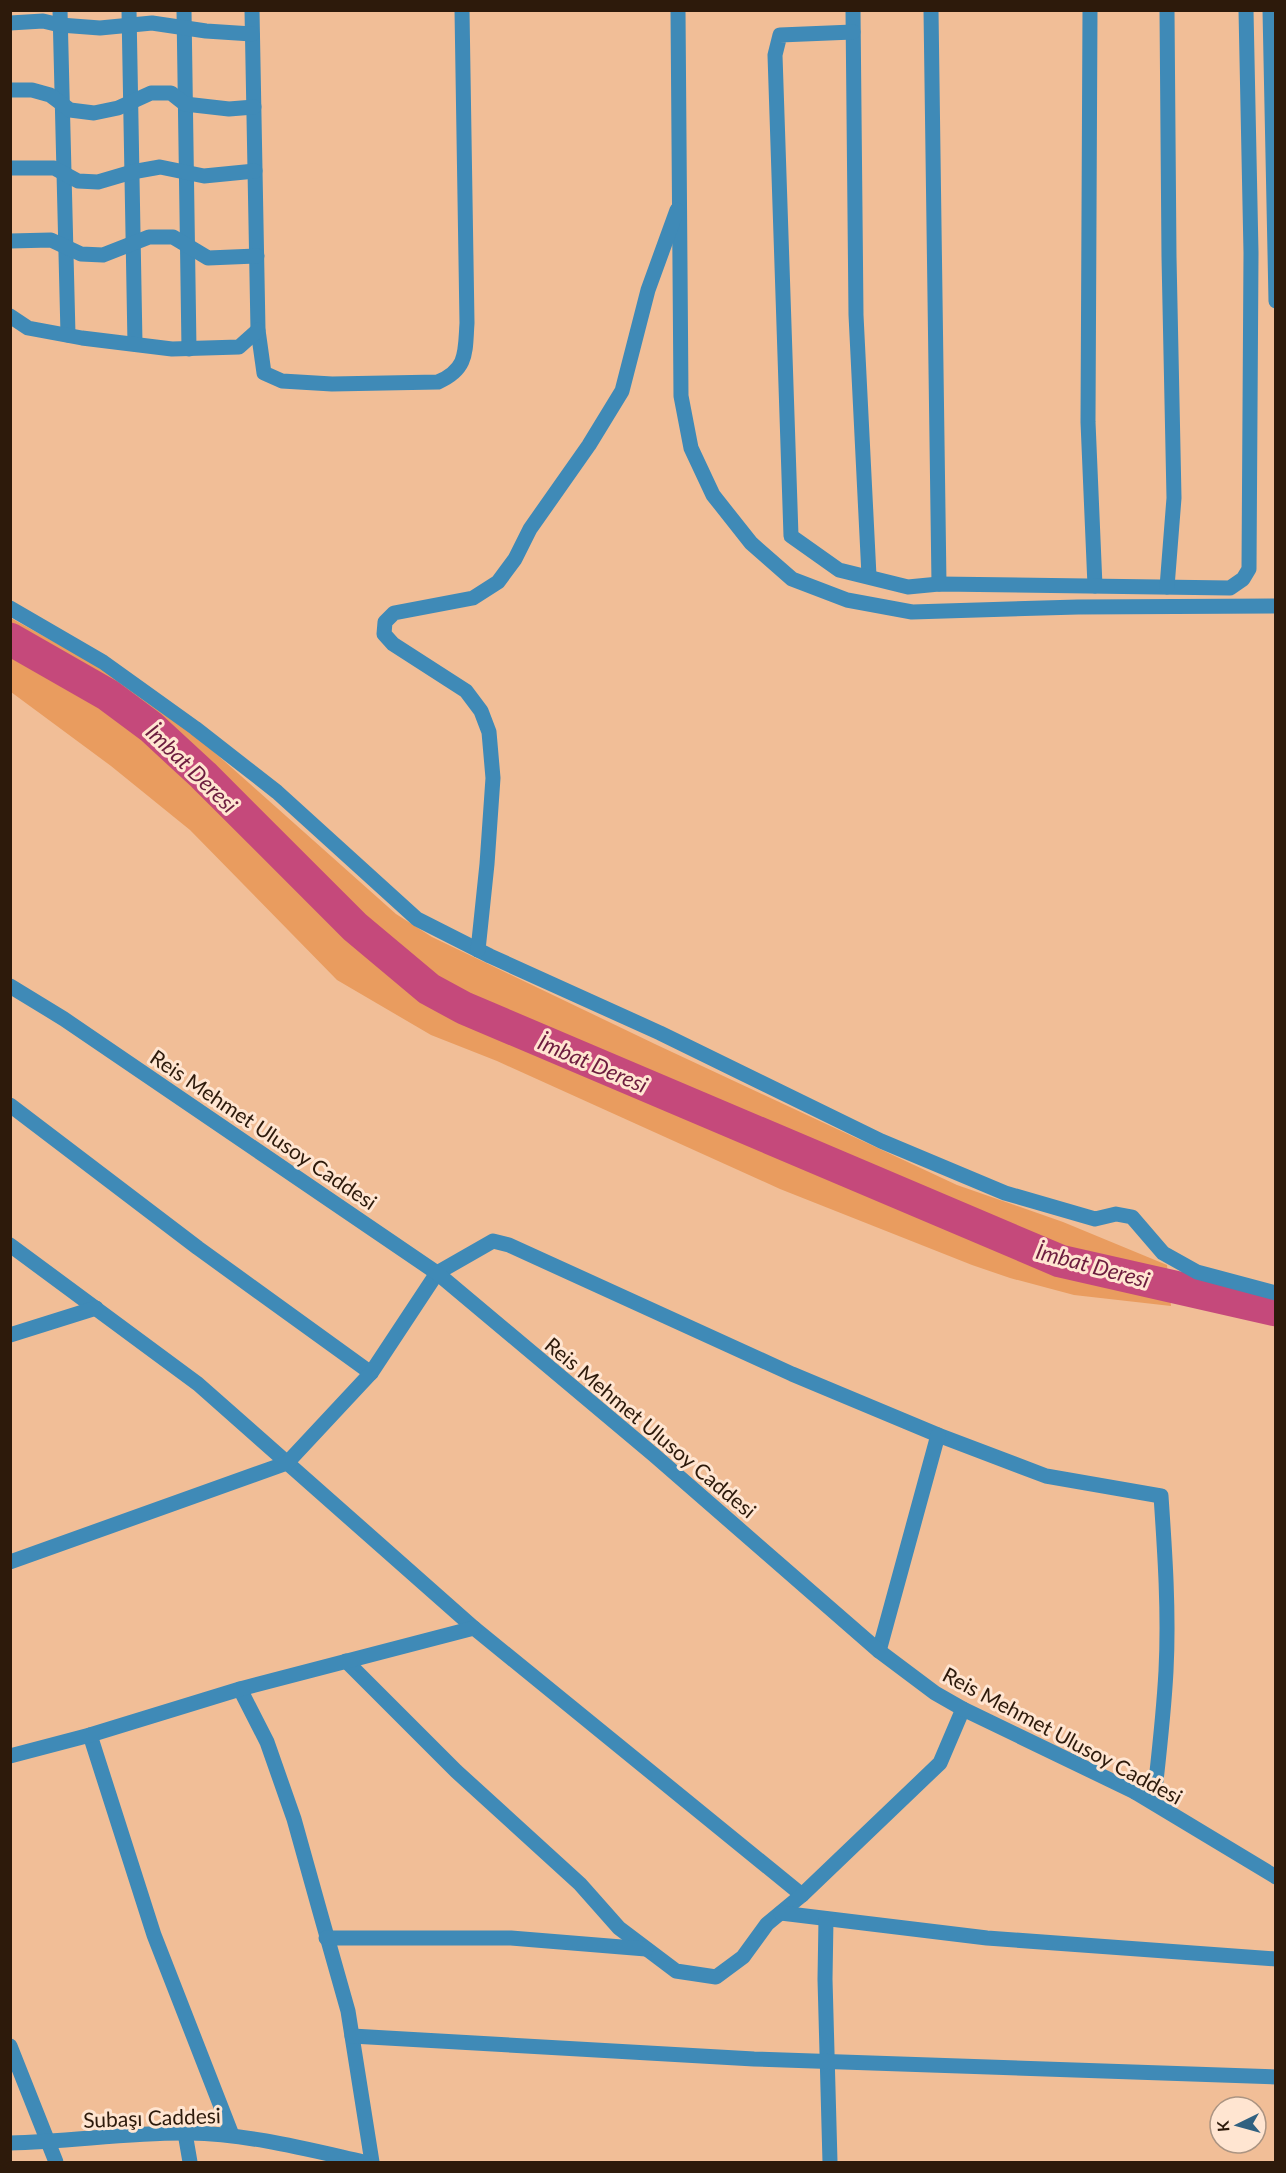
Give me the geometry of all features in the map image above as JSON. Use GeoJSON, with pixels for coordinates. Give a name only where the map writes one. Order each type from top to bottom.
{"type":"FeatureCollection","features":[{"type":"Feature","properties":{"kind":"street"},"geometry":{"type":"LineString","coordinates":[[184,10],[189,349]]}},
{"type":"Feature","properties":{"kind":"street"},"geometry":{"type":"LineString","coordinates":[[252,10],[258,330],[264,373],[282,381],[333,384],[438,382],[453,375],[465,357],[467,323],[462,10]]}},
{"type":"Feature","properties":{"kind":"street"},"geometry":{"type":"LineString","coordinates":[[678,10],[681,396],[690,448],[713,495],[751,543],[792,579],[847,600],[912,612],[1078,607],[1275,606]]}},
{"type":"Feature","properties":{"kind":"street"},"geometry":{"type":"LineString","coordinates":[[853,10],[856,315],[869,576]]}},
{"type":"Feature","properties":{"kind":"street"},"geometry":{"type":"LineString","coordinates":[[931,10],[939,584]]}},
{"type":"Feature","properties":{"kind":"street"},"geometry":{"type":"LineString","coordinates":[[1090,10],[1088,422],[1095,586]]}},
{"type":"Feature","properties":{"kind":"street"},"geometry":{"type":"LineString","coordinates":[[1167,10],[1174,498],[1167,587]]}},
{"type":"Feature","properties":{"kind":"street"},"geometry":{"type":"LineString","coordinates":[[853,32],[780,35],[775,55],[791,536],[839,570],[908,587],[939,584],[1230,588],[1243,579],[1249,569],[1251,253],[1246,10]]}},
{"type":"Feature","properties":{"kind":"street"},"geometry":{"type":"LineString","coordinates":[[1270,10],[1275,301]]}},
{"type":"Feature","properties":{"kind":"street"},"geometry":{"type":"LineString","coordinates":[[10,23],[60,18],[100,28],[129,18],[206,31],[252,34]]}},
{"type":"Feature","properties":{"kind":"street"},"geometry":{"type":"LineString","coordinates":[[60,18],[68,335]]}},
{"type":"Feature","properties":{"kind":"street"},"geometry":{"type":"LineString","coordinates":[[129,18],[135,344]]}},
{"type":"Feature","properties":{"kind":"street"},"geometry":{"type":"LineString","coordinates":[[10,90],[32,90],[50,95],[70,111],[94,113],[118,108],[151,93],[171,93],[185,104],[229,109],[254,107]]}},
{"type":"Feature","properties":{"kind":"street"},"geometry":{"type":"LineString","coordinates":[[10,168],[54,168],[78,181],[98,182],[160,167],[204,176],[255,171]]}},
{"type":"Feature","properties":{"kind":"street"},"geometry":{"type":"LineString","coordinates":[[478,950],[493,778],[489,732],[481,711],[466,691],[393,644],[384,634],[385,622],[394,613],[473,598],[498,582],[515,559],[530,529],[589,445],[621,391],[648,290],[681,199]]}},
{"type":"Feature","properties":{"kind":"street"},"geometry":{"type":"LineString","coordinates":[[10,241],[51,240],[81,254],[103,255],[149,237],[173,237],[208,258],[257,256]]}},
{"type":"Feature","properties":{"kind":"street"},"geometry":{"type":"LineString","coordinates":[[10,316],[28,328],[172,349],[238,347],[258,330]]}},
{"type":"Feature","properties":{"kind":"street"},"geometry":{"type":"LineString","coordinates":[[10,608],[104,662],[195,728],[277,792],[417,919],[478,950],[660,1033],[881,1141],[1005,1193],[1095,1219],[1116,1214],[1132,1217],[1163,1253],[1197,1272],[1275,1293]]}},
{"type":"Feature","properties":{"kind":"street","name":"Reis Mehmet Ulusoy Caddesi"},"geometry":{"type":"LineString","coordinates":[[10,986],[74,1026],[437,1273],[654,1455],[879,1650],[935,1693],[963,1709],[1135,1792],[1275,1877]]}},
{"type":"Feature","properties":{"kind":"street"},"geometry":{"type":"LineString","coordinates":[[10,1105],[198,1248],[371,1373]]}},
{"type":"Feature","properties":{"kind":"street"},"geometry":{"type":"LineString","coordinates":[[10,1562],[287,1463],[371,1373],[437,1273],[493,1241],[509,1245],[792,1374],[938,1435],[1046,1476],[1161,1496],[1166,1572],[1166,1670],[1161,1737],[1156,1781],[1135,1792]]}},
{"type":"Feature","properties":{"kind":"street"},"geometry":{"type":"LineString","coordinates":[[10,1245],[198,1384],[474,1628],[802,1895]]}},
{"type":"Feature","properties":{"kind":"street"},"geometry":{"type":"LineString","coordinates":[[10,1335],[96,1308]]}},
{"type":"Feature","properties":{"kind":"street"},"geometry":{"type":"LineString","coordinates":[[879,1650],[938,1435]]}},
{"type":"Feature","properties":{"kind":"street"},"geometry":{"type":"LineString","coordinates":[[10,1756],[90,1735],[240,1689],[474,1628]]}},
{"type":"Feature","properties":{"kind":"street"},"geometry":{"type":"LineString","coordinates":[[346,1661],[456,1771],[580,1884],[619,1928],[676,1971],[716,1977],[743,1957],[767,1924],[802,1895],[940,1762],[963,1709]]}},
{"type":"Feature","properties":{"kind":"street"},"geometry":{"type":"LineString","coordinates":[[240,1689],[267,1742],[294,1819],[348,2012],[372,2163]]}},
{"type":"Feature","properties":{"kind":"street"},"geometry":{"type":"LineString","coordinates":[[90,1735],[153,1935],[232,2135]]}},
{"type":"Feature","properties":{"kind":"street"},"geometry":{"type":"LineString","coordinates":[[781,1913],[987,1938],[1275,1959]]}},
{"type":"Feature","properties":{"kind":"street"},"geometry":{"type":"LineString","coordinates":[[826,1919],[825,1979],[830,2163]]}},
{"type":"Feature","properties":{"kind":"street"},"geometry":{"type":"LineString","coordinates":[[326,1938],[512,1938],[646,1949]]}},
{"type":"Feature","properties":{"kind":"street"},"geometry":{"type":"LineString","coordinates":[[352,2036],[754,2059],[1275,2077]]}},
{"type":"Feature","properties":{"kind":"street"},"geometry":{"type":"LineString","coordinates":[[10,2046],[56,2163]]}},
{"type":"Feature","properties":{"kind":"street"},"geometry":{"type":"LineString","coordinates":[[184,2133],[190,2163]]}},
{"type":"Feature","properties":{"kind":"street","name":"Subaşı Caddesi"},"geometry":{"type":"LineString","coordinates":[[10,2143],[184,2133],[232,2135],[260,2139],[364,2163]]}},
{"type":"Feature","properties":{"kind":"shaded area"},"geometry":{"type":"Polygon","coordinates":[[[11,618],[101,668],[177,719],[396,914],[432,937],[957,1185],[1063,1222],[1167,1265],[1171,1306],[1074,1295],[972,1265],[780,1189],[497,1061],[431,1035],[337,980],[190,830],[111,766],[11,692],[11,618]]]}},
{"type":"Feature","properties":{"kind":"waterway","name":"İmbat Deresi"},"geometry":{"type":"LineString","coordinates":[[10,639],[108,695],[151,727],[203,775],[355,927],[429,989],[464,1008],[1060,1261],[1276,1310]]}}]}
